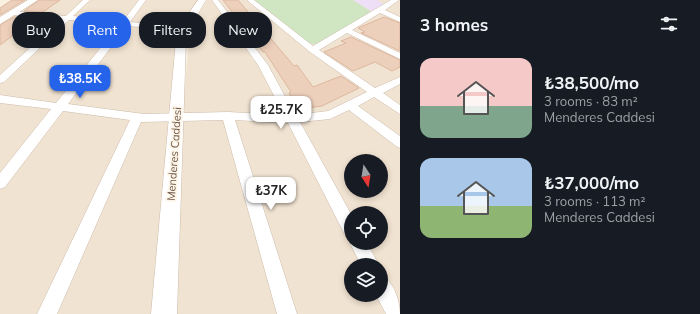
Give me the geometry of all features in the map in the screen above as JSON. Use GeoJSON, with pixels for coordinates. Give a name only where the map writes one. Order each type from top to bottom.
{"type":"FeatureCollection","features":[{"type":"Feature","properties":{"kind":"street"},"geometry":{"type":"LineString","coordinates":[[14,12],[34,0]]}},
{"type":"Feature","properties":{"kind":"street"},"geometry":{"type":"LineString","coordinates":[[0,80],[87,0]]}},
{"type":"Feature","properties":{"kind":"street"},"geometry":{"type":"LineString","coordinates":[[131,15],[143,0]]}},
{"type":"Feature","properties":{"kind":"street","name":"Menderes Caddesi"},"geometry":{"type":"LineString","coordinates":[[194,12],[202,0]]}},
{"type":"Feature","properties":{"kind":"street"},"geometry":{"type":"LineString","coordinates":[[215,0],[262,66],[344,217]]}},
{"type":"Feature","properties":{"kind":"street"},"geometry":{"type":"LineString","coordinates":[[250,0],[313,50],[400,110]]}},
{"type":"Feature","properties":{"kind":"street"},"geometry":{"type":"LineString","coordinates":[[313,50],[396,0]]}},
{"type":"Feature","properties":{"kind":"street"},"geometry":{"type":"LineString","coordinates":[[379,10],[400,20]]}},
{"type":"Feature","properties":{"kind":"street"},"geometry":{"type":"LineString","coordinates":[[0,21],[12,13]]}},
{"type":"Feature","properties":{"kind":"street"},"geometry":{"type":"LineString","coordinates":[[65,18],[73,18]]}},
{"type":"Feature","properties":{"kind":"street"},"geometry":{"type":"LineString","coordinates":[[347,30],[400,56]]}},
{"type":"Feature","properties":{"kind":"street"},"geometry":{"type":"LineString","coordinates":[[0,183],[106,48]]}},
{"type":"Feature","properties":{"kind":"street","name":"Menderes Caddesi"},"geometry":{"type":"LineString","coordinates":[[164,314],[180,48]]}},
{"type":"Feature","properties":{"kind":"street"},"geometry":{"type":"LineString","coordinates":[[0,99],[137,117],[176,118],[228,116],[292,119],[330,115],[351,106],[400,80]]}},
{"type":"Feature","properties":{"kind":"street"},"geometry":{"type":"LineString","coordinates":[[351,106],[400,142]]}},
{"type":"Feature","properties":{"kind":"street"},"geometry":{"type":"LineString","coordinates":[[228,116],[287,314]]}},
{"type":"Feature","properties":{"kind":"street"},"geometry":{"type":"LineString","coordinates":[[47,314],[137,117]]}},
{"type":"Feature","properties":{"kind":"street"},"geometry":{"type":"LineString","coordinates":[[388,299],[396,314]]}},
{"type":"Feature","properties":{"kind":"shaded area"},"geometry":{"type":"Polygon","coordinates":[[[39,0],[199,0],[190,12],[139,12],[139,48],[184,48],[154,314],[0,314],[0,25],[12,17],[12,48],[65,48],[65,12],[20,12],[39,0]]]}},
{"type":"Feature","properties":{"kind":"shaded area"},"geometry":{"type":"Polygon","coordinates":[[[207,0],[400,0],[400,314],[176,314],[182,124],[188,48],[206,48],[206,12],[200,12],[207,0]]]}},
{"type":"Feature","properties":{"kind":"shaded area"},"geometry":{"type":"Polygon","coordinates":[[[353,0],[377,0],[384,4],[372,12],[353,0]]]}},
{"type":"Feature","properties":{"kind":"green space"},"geometry":{"type":"Polygon","coordinates":[[[254,0],[353,0],[372,12],[317,44],[310,44],[272,14],[272,12],[269,12],[254,0]]]}},
{"type":"Feature","properties":{"kind":"building"},"geometry":{"type":"Polygon","coordinates":[[[12,0],[25,0],[0,15],[0,8],[12,0]]]}},
{"type":"Feature","properties":{"kind":"building"},"geometry":{"type":"Polygon","coordinates":[[[39,0],[60,0],[43,12],[24,11],[39,0]]]}},
{"type":"Feature","properties":{"kind":"building"},"geometry":{"type":"Polygon","coordinates":[[[223,0],[238,0],[248,12],[232,12],[223,0]]]}},
{"type":"Feature","properties":{"kind":"building"},"geometry":{"type":"Polygon","coordinates":[[[384,17],[400,23],[400,51],[361,33],[365,32],[358,28],[384,17]]]}},
{"type":"Feature","properties":{"kind":"building"},"geometry":{"type":"Polygon","coordinates":[[[12,18],[12,36],[0,45],[0,25],[12,18]]]}},
{"type":"Feature","properties":{"kind":"building"},"geometry":{"type":"Polygon","coordinates":[[[351,37],[400,60],[400,67],[392,71],[375,62],[353,71],[324,52],[346,43],[341,41],[351,37]]]}},
{"type":"Feature","properties":{"kind":"building"},"geometry":{"type":"Polygon","coordinates":[[[272,40],[294,66],[297,65],[313,87],[341,76],[359,88],[322,106],[299,109],[289,93],[291,92],[265,52],[263,52],[260,48],[272,48],[272,40]]]}}]}
